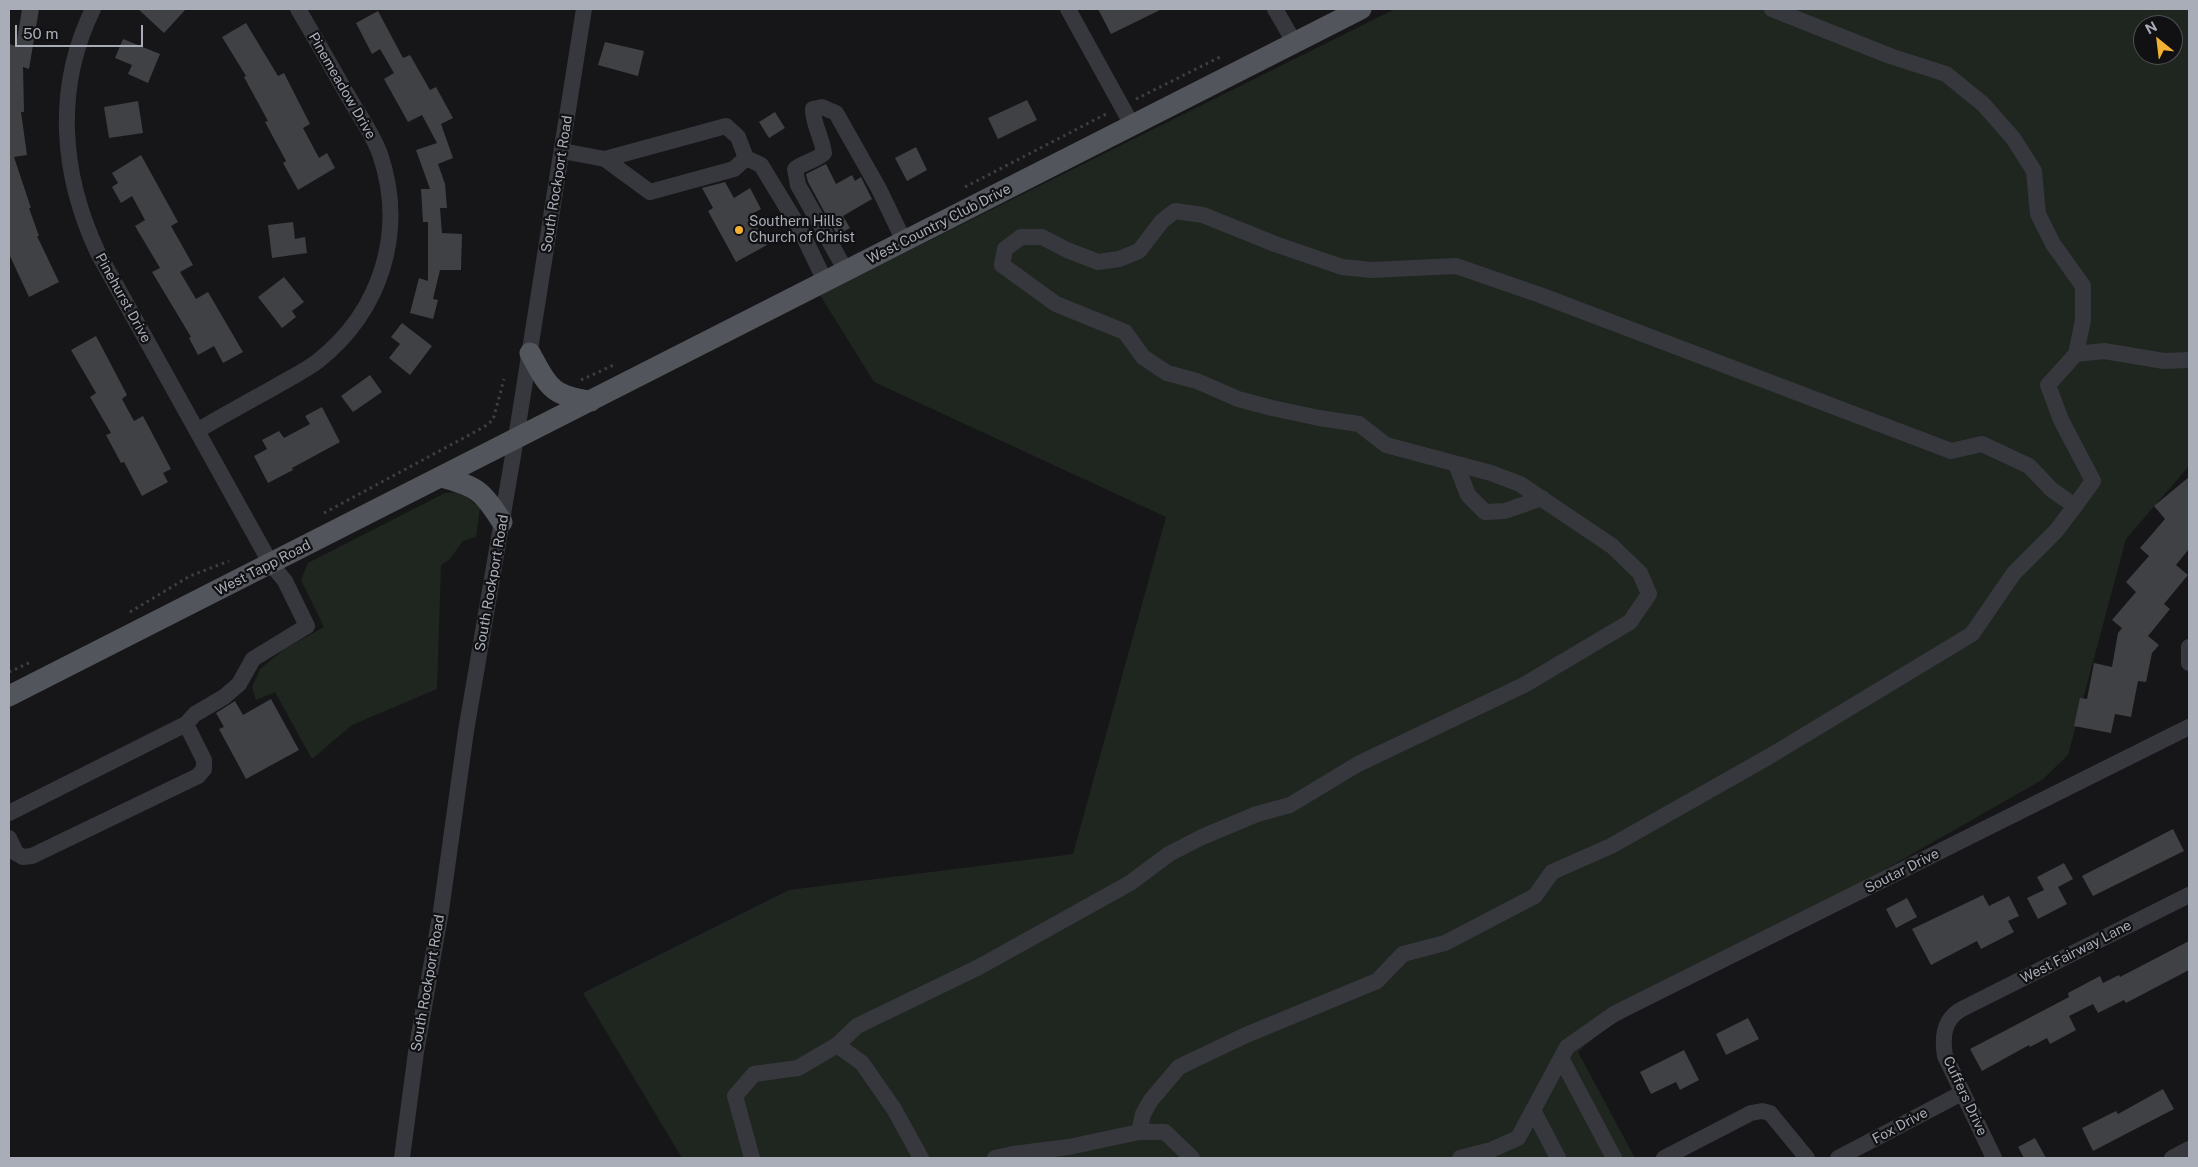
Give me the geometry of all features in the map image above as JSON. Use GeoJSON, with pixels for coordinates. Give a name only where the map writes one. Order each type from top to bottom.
{"type":"FeatureCollection","features":[{"type":"Feature","properties":{"kind":"main road","name":"West Country Club Drive"},"geometry":{"type":"LineString","coordinates":[[516,438],[1361,9]]}},
{"type":"Feature","properties":{"kind":"main road"},"geometry":{"type":"LineString","coordinates":[[530,353],[551,388],[571,398],[591,401]]}},
{"type":"Feature","properties":{"kind":"main road","name":"West Tapp Road"},"geometry":{"type":"LineString","coordinates":[[9,696],[516,438]]}},
{"type":"Feature","properties":{"kind":"main road"},"geometry":{"type":"LineString","coordinates":[[442,476],[475,488],[489,500],[502,522]]}},
{"type":"Feature","properties":{"kind":"street","name":"Pinehurst Drive"},"geometry":{"type":"LineString","coordinates":[[93,9],[81,37],[74,64],[68,101],[67,125],[72,184],[86,228],[98,253],[271,564],[285,581],[307,626],[253,659],[239,684],[224,697],[195,714],[186,724]]}},
{"type":"Feature","properties":{"kind":"street","name":"Pinemeadow Drive"},"geometry":{"type":"LineString","coordinates":[[197,431],[291,378],[316,362],[334,347],[352,328],[362,312],[380,279],[387,257],[390,203],[387,179],[379,152],[368,129],[298,9]]}},
{"type":"Feature","properties":{"kind":"street","name":"South Rockport Road"},"geometry":{"type":"LineString","coordinates":[[402,1158],[416,1052],[441,911],[466,731],[530,353],[584,9]]}},
{"type":"Feature","properties":{"kind":"street"},"geometry":{"type":"LineString","coordinates":[[1068,9],[1132,125]]}},
{"type":"Feature","properties":{"kind":"street"},"geometry":{"type":"LineString","coordinates":[[1275,9],[1294,42]]}},
{"type":"Feature","properties":{"kind":"street"},"geometry":{"type":"LineString","coordinates":[[1139,1132],[1144,1114],[1151,1100],[1179,1067],[1246,1035],[1377,981],[1403,954],[1445,943],[1535,896],[1552,872],[1611,846],[1770,756],[1972,634],[2014,573],[2056,531],[2093,481],[2062,420],[2048,385],[2076,354],[2083,320],[2083,286],[2053,244],[2038,214],[2034,171],[2013,138],[1989,110],[1946,74],[1890,56],[1772,9]]}},
{"type":"Feature","properties":{"kind":"street"},"geometry":{"type":"LineString","coordinates":[[846,271],[798,185],[795,170],[802,164],[817,160],[824,153],[823,143],[813,121],[813,109],[822,107],[836,113],[879,189],[904,241]]}},
{"type":"Feature","properties":{"kind":"street"},"geometry":{"type":"LineString","coordinates":[[605,159],[726,126],[738,137],[746,158],[761,166],[800,229],[825,281]]}},
{"type":"Feature","properties":{"kind":"street"},"geometry":{"type":"LineString","coordinates":[[562,151],[605,159],[650,192],[734,169],[746,158]]}},
{"type":"Feature","properties":{"kind":"street"},"geometry":{"type":"LineString","coordinates":[[752,1158],[735,1096],[754,1074],[798,1068],[836,1044],[857,1026],[979,967],[1130,883],[1169,854],[1193,841],[1257,814],[1290,805],[1358,764],[1524,685],[1630,622],[1649,594],[1640,573],[1612,546],[1520,484],[1491,472],[1386,445],[1359,424],[1319,418],[1238,399],[1197,381],[1167,373],[1143,357],[1124,332],[1056,304],[1002,265],[1005,249],[1021,237],[1042,237],[1067,250],[1098,262],[1120,259],[1139,251],[1162,221],[1175,211],[1204,215],[1275,244],[1342,267],[1372,270],[1456,266],[1549,298],[1951,451],[1982,444],[2029,466],[2052,490],[2074,506]]}},
{"type":"Feature","properties":{"kind":"street"},"geometry":{"type":"LineString","coordinates":[[2076,354],[2104,351],[2164,361],[2189,360]]}},
{"type":"Feature","properties":{"kind":"street"},"geometry":{"type":"LineString","coordinates":[[1456,464],[1468,494],[1485,512],[1505,511],[1542,498]]}},
{"type":"Feature","properties":{"kind":"street"},"geometry":{"type":"LineString","coordinates":[[2189,647],[2189,663]]}},
{"type":"Feature","properties":{"kind":"street"},"geometry":{"type":"LineString","coordinates":[[9,813],[186,724],[204,760],[204,769],[198,776],[32,856],[23,857],[16,853],[9,838]]}},
{"type":"Feature","properties":{"kind":"street","name":"Soutar Drive"},"geometry":{"type":"LineString","coordinates":[[1508,1151],[1518,1138],[1567,1047],[1614,1014],[2189,727]]}},
{"type":"Feature","properties":{"kind":"street","name":"West Fairway Lane"},"geometry":{"type":"LineString","coordinates":[[1962,1009],[2189,895]]}},
{"type":"Feature","properties":{"kind":"street","name":"Cuffers Drive"},"geometry":{"type":"LineString","coordinates":[[1962,1009],[1956,1012],[1946,1026],[1942,1042],[1945,1056],[1994,1158]]}},
{"type":"Feature","properties":{"kind":"street"},"geometry":{"type":"LineString","coordinates":[[836,1044],[862,1063],[894,1109],[921,1158]]}},
{"type":"Feature","properties":{"kind":"street"},"geometry":{"type":"LineString","coordinates":[[1561,1058],[1614,1158]]}},
{"type":"Feature","properties":{"kind":"street","name":"Fox Drive"},"geometry":{"type":"LineString","coordinates":[[1838,1158],[1962,1093]]}},
{"type":"Feature","properties":{"kind":"street"},"geometry":{"type":"LineString","coordinates":[[1533,1110],[1558,1158]]}},
{"type":"Feature","properties":{"kind":"street"},"geometry":{"type":"LineString","coordinates":[[1664,1158],[1751,1112],[1762,1110],[1770,1113],[1807,1158]]}},
{"type":"Feature","properties":{"kind":"street"},"geometry":{"type":"LineString","coordinates":[[995,1158],[1069,1147],[1139,1132],[1165,1132],[1192,1158]]}},
{"type":"Feature","properties":{"kind":"street"},"geometry":{"type":"LineString","coordinates":[[2172,1158],[2189,1150]]}},
{"type":"Feature","properties":{"kind":"street"},"geometry":{"type":"LineString","coordinates":[[1461,1158],[1508,1151]]}},
{"type":"Feature","properties":{"kind":"path"},"geometry":{"type":"LineString","coordinates":[[484,427],[493,420],[504,379]]}},
{"type":"Feature","properties":{"kind":"shaded area"},"geometry":{"type":"Polygon","coordinates":[[[1395,9],[2189,9],[2189,466],[2126,539],[2068,755],[2042,780],[1603,1030],[1578,1052],[1635,1158],[682,1158],[583,993],[789,890],[1073,854],[1166,517],[874,382],[820,295],[1395,9]]]}},
{"type":"Feature","properties":{"kind":"shaded area"},"geometry":{"type":"Polygon","coordinates":[[[461,492],[480,508],[476,537],[463,541],[449,560],[441,565],[437,689],[352,725],[312,759],[275,692],[256,700],[252,687],[260,669],[286,648],[324,627],[301,580],[308,563],[445,493],[461,492]]]}},
{"type":"Feature","properties":{"kind":"building"},"geometry":{"type":"Polygon","coordinates":[[[22,9],[39,9],[29,69],[23,67],[24,112],[21,112],[27,155],[14,157],[31,208],[29,208],[39,236],[37,236],[59,282],[29,297],[9,254],[9,44],[16,46],[22,9]]]}},
{"type":"Feature","properties":{"kind":"building"},"geometry":{"type":"Polygon","coordinates":[[[138,9],[186,9],[164,33],[138,9]]]}},
{"type":"Feature","properties":{"kind":"building"},"geometry":{"type":"Polygon","coordinates":[[[1098,9],[1162,9],[1111,34],[1098,9]]]}},
{"type":"Feature","properties":{"kind":"building"},"geometry":{"type":"Polygon","coordinates":[[[378,11],[403,58],[410,55],[430,90],[436,87],[453,118],[441,124],[453,158],[438,164],[445,184],[447,208],[440,208],[442,233],[462,234],[461,270],[440,270],[433,299],[438,300],[433,319],[410,313],[419,278],[428,281],[428,222],[423,222],[421,189],[430,189],[416,150],[437,143],[422,115],[408,122],[384,79],[394,73],[380,49],[372,54],[356,23],[378,11]]]}},
{"type":"Feature","properties":{"kind":"building"},"geometry":{"type":"Polygon","coordinates":[[[246,23],[278,76],[284,73],[310,124],[303,128],[319,158],[327,153],[335,168],[298,190],[283,163],[286,161],[265,122],[268,121],[244,77],[246,76],[222,37],[246,23]]]}},
{"type":"Feature","properties":{"kind":"building"},"geometry":{"type":"Polygon","coordinates":[[[123,39],[160,54],[148,83],[128,74],[132,65],[115,58],[123,39]]]}},
{"type":"Feature","properties":{"kind":"building"},"geometry":{"type":"Polygon","coordinates":[[[605,42],[644,51],[638,76],[598,65],[605,42]]]}},
{"type":"Feature","properties":{"kind":"building"},"geometry":{"type":"Polygon","coordinates":[[[1027,100],[1037,120],[998,139],[988,118],[1027,100]]]}},
{"type":"Feature","properties":{"kind":"building"},"geometry":{"type":"Polygon","coordinates":[[[138,101],[143,133],[109,138],[104,107],[138,101]]]}},
{"type":"Feature","properties":{"kind":"building"},"geometry":{"type":"Polygon","coordinates":[[[775,112],[785,128],[769,138],[759,122],[775,112]]]}},
{"type":"Feature","properties":{"kind":"building"},"geometry":{"type":"Polygon","coordinates":[[[916,147],[927,170],[907,181],[895,158],[916,147]]]}},
{"type":"Feature","properties":{"kind":"building"},"geometry":{"type":"Polygon","coordinates":[[[141,155],[178,222],[171,226],[193,265],[180,272],[196,299],[208,292],[243,352],[223,363],[214,346],[198,355],[189,338],[191,337],[152,272],[160,268],[135,226],[145,220],[132,196],[121,203],[112,187],[118,183],[112,173],[141,155]]]}},
{"type":"Feature","properties":{"kind":"building"},"geometry":{"type":"Polygon","coordinates":[[[826,164],[836,184],[852,175],[855,181],[861,177],[872,199],[843,216],[850,228],[837,235],[808,182],[806,174],[826,164]]]}},
{"type":"Feature","properties":{"kind":"building","name":"Southern Hills Church of Christ"},"geometry":{"type":"Polygon","coordinates":[[[725,182],[734,198],[750,188],[761,209],[750,215],[767,245],[736,262],[708,211],[713,208],[702,188],[725,182]]]}},
{"type":"Feature","properties":{"kind":"building"},"geometry":{"type":"Polygon","coordinates":[[[293,222],[295,239],[305,237],[307,253],[272,258],[268,225],[293,222]]]}},
{"type":"Feature","properties":{"kind":"building"},"geometry":{"type":"Polygon","coordinates":[[[284,277],[304,302],[292,311],[296,317],[282,328],[258,297],[284,277]]]}},
{"type":"Feature","properties":{"kind":"building"},"geometry":{"type":"Polygon","coordinates":[[[402,323],[432,346],[410,375],[389,358],[400,344],[391,337],[402,323]]]}},
{"type":"Feature","properties":{"kind":"building"},"geometry":{"type":"Polygon","coordinates":[[[96,336],[127,395],[122,399],[134,421],[143,416],[171,469],[163,473],[168,482],[142,496],[124,462],[121,463],[106,435],[111,433],[90,397],[96,393],[71,350],[96,336]]]}},
{"type":"Feature","properties":{"kind":"building"},"geometry":{"type":"Polygon","coordinates":[[[370,375],[382,392],[353,412],[341,396],[370,375]]]}},
{"type":"Feature","properties":{"kind":"building"},"geometry":{"type":"Polygon","coordinates":[[[322,407],[340,442],[268,483],[254,456],[267,449],[262,440],[279,431],[284,438],[310,424],[305,416],[322,407]]]}},
{"type":"Feature","properties":{"kind":"building"},"geometry":{"type":"Polygon","coordinates":[[[2189,477],[2189,549],[2176,565],[2188,575],[2164,604],[2170,609],[2148,636],[2159,645],[2152,653],[2146,682],[2138,681],[2131,717],[2115,714],[2111,733],[2074,726],[2080,698],[2087,699],[2094,663],[2112,667],[2118,633],[2122,628],[2112,620],[2136,592],[2126,582],[2149,556],[2140,548],[2165,519],[2154,506],[2189,477]]]}},
{"type":"Feature","properties":{"kind":"building"},"geometry":{"type":"Polygon","coordinates":[[[271,699],[299,750],[246,779],[219,729],[224,727],[216,713],[235,701],[243,715],[271,699]]]}},
{"type":"Feature","properties":{"kind":"building"},"geometry":{"type":"Polygon","coordinates":[[[2173,829],[2184,851],[2093,896],[2082,876],[2173,829]]]}},
{"type":"Feature","properties":{"kind":"building"},"geometry":{"type":"Polygon","coordinates":[[[2064,863],[2073,879],[2058,887],[2067,904],[2038,919],[2027,898],[2044,890],[2037,877],[2064,863]]]}},
{"type":"Feature","properties":{"kind":"building"},"geometry":{"type":"Polygon","coordinates":[[[1983,895],[1989,906],[2009,896],[2019,916],[2008,921],[2014,932],[1981,949],[1977,941],[1931,965],[1912,929],[1983,895]]]}},
{"type":"Feature","properties":{"kind":"building"},"geometry":{"type":"Polygon","coordinates":[[[1907,898],[1917,917],[1896,928],[1886,909],[1907,898]]]}},
{"type":"Feature","properties":{"kind":"building"},"geometry":{"type":"Polygon","coordinates":[[[2189,941],[2189,970],[2126,1003],[2124,1000],[2098,1013],[2093,1004],[2069,1016],[2076,1030],[2050,1044],[2047,1038],[2030,1047],[2029,1045],[1982,1071],[1970,1049],[2069,997],[2068,993],[2100,976],[2103,983],[2119,975],[2120,977],[2189,941]]]}},
{"type":"Feature","properties":{"kind":"building"},"geometry":{"type":"Polygon","coordinates":[[[1748,1018],[1759,1039],[1726,1055],[1716,1034],[1748,1018]]]}},
{"type":"Feature","properties":{"kind":"building"},"geometry":{"type":"Polygon","coordinates":[[[1684,1050],[1699,1080],[1680,1090],[1676,1082],[1651,1094],[1640,1072],[1684,1050]]]}},
{"type":"Feature","properties":{"kind":"building"},"geometry":{"type":"Polygon","coordinates":[[[2163,1089],[2174,1109],[2093,1151],[2082,1128],[2116,1111],[2118,1114],[2163,1089]]]}},
{"type":"Feature","properties":{"kind":"building"},"geometry":{"type":"Polygon","coordinates":[[[2035,1138],[2046,1158],[2024,1158],[2018,1147],[2035,1138]]]}},
{"type":"Feature","properties":{"kind":"place","name":"Southern Hills Church of Christ"},"geometry":{"type":"Point","coordinates":[739,230]}}]}
